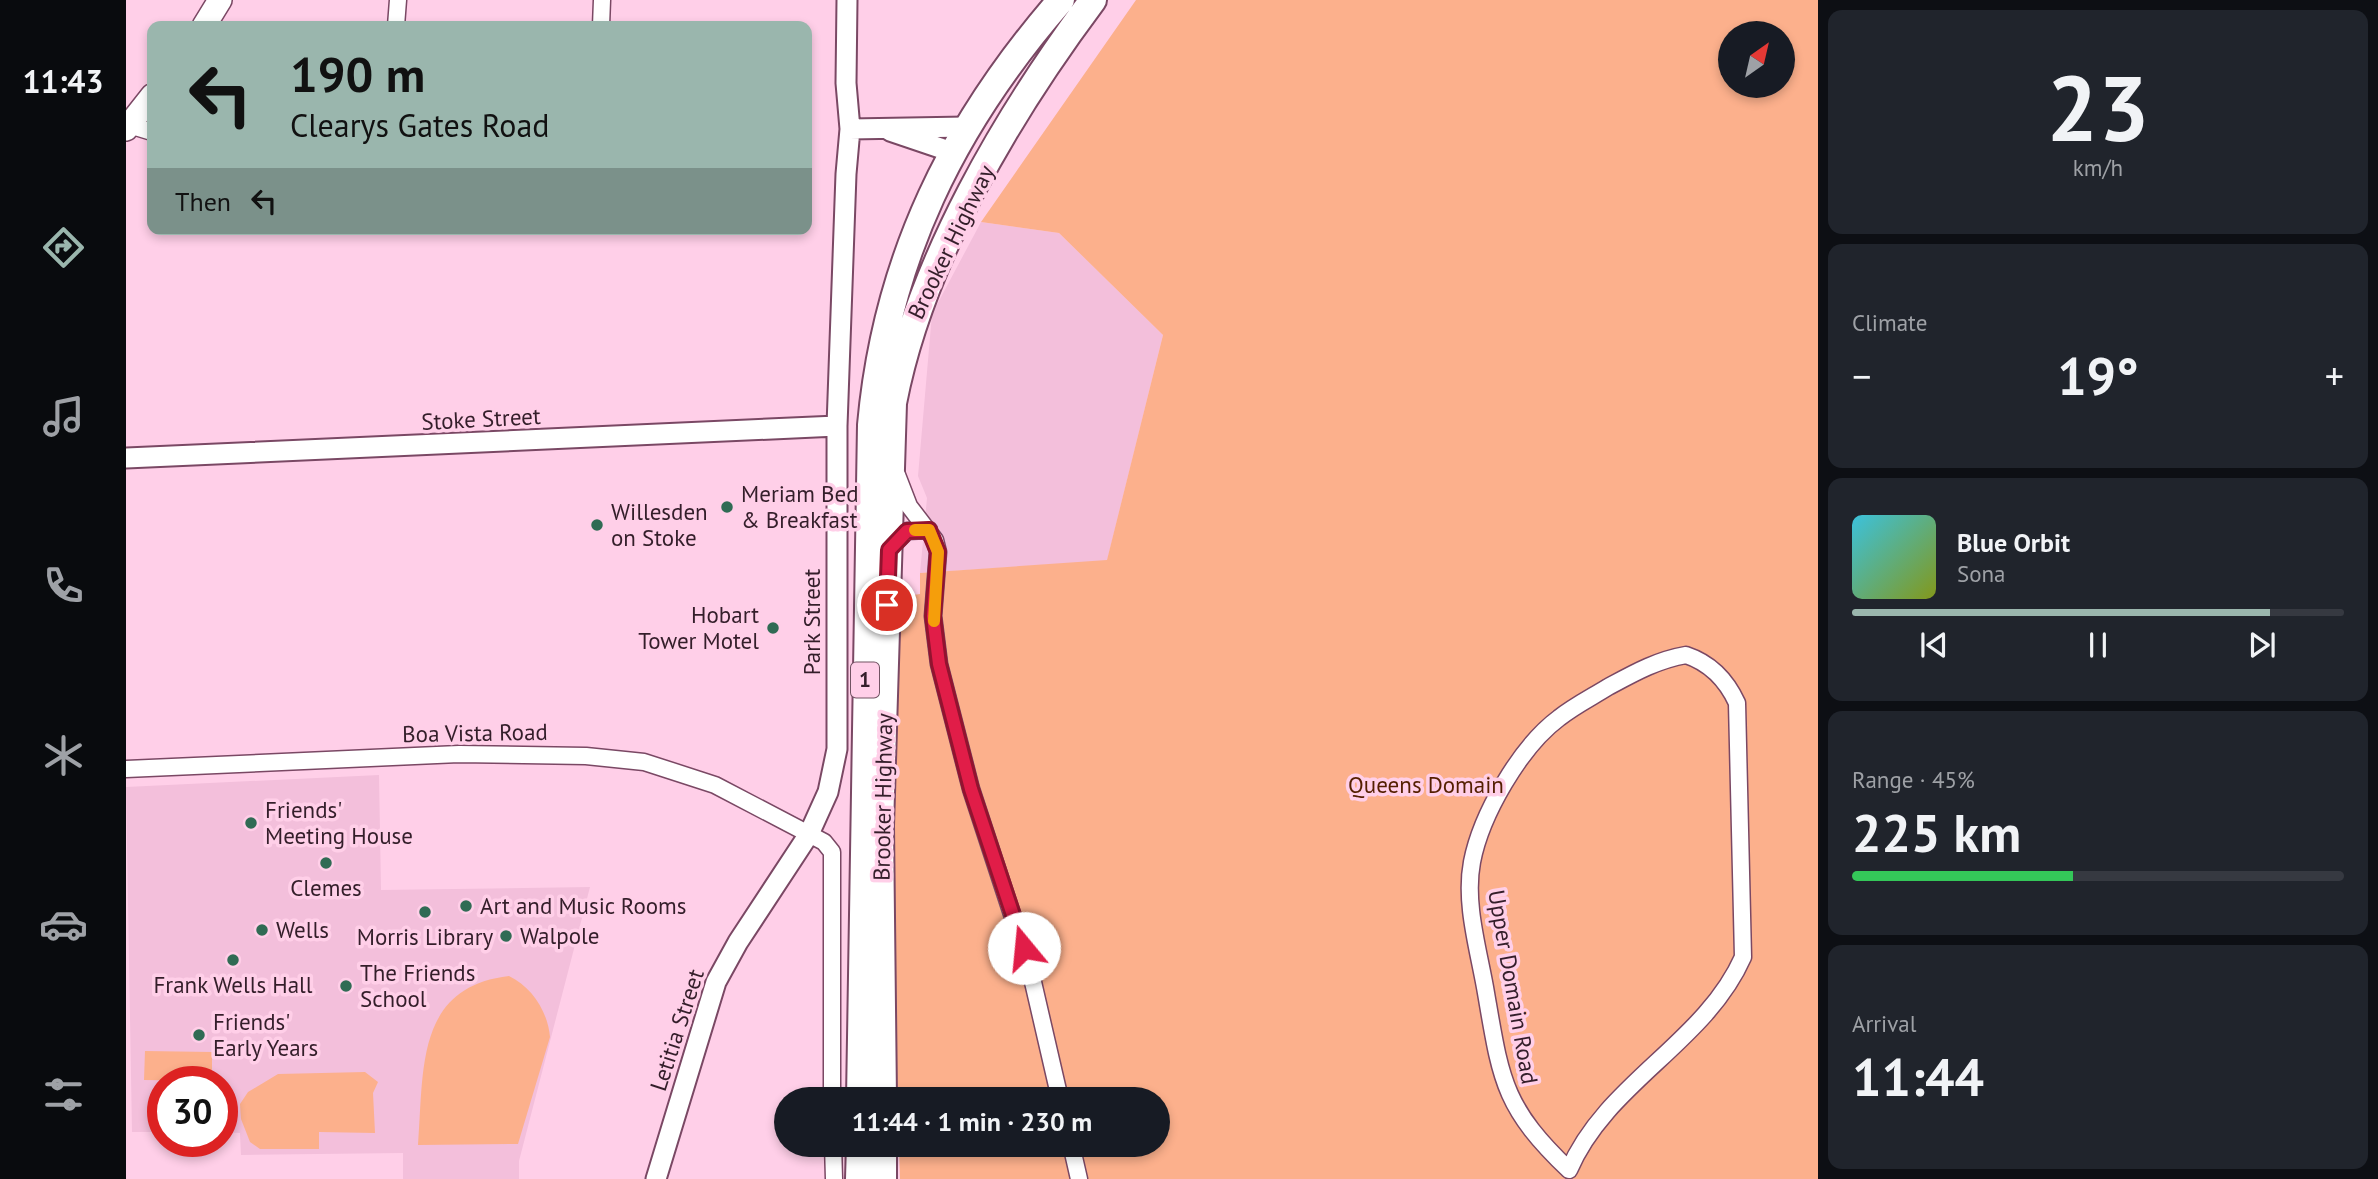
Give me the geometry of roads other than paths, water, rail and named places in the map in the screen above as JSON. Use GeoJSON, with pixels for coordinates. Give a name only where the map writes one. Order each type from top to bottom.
{"type":"FeatureCollection","features":[{"type":"Feature","properties":{"kind":"highway","name":"Brooker Highway"},"geometry":{"type":"LineString","coordinates":[[860,1087],[871,425],[888,316],[903,264],[933,188],[952,152],[999,76],[1061,0]]}},
{"type":"Feature","properties":{"kind":"highway","name":"Brooker Highway"},"geometry":{"type":"LineString","coordinates":[[883,1087],[880,826],[893,403],[900,366],[924,289],[970,193],[1038,79],[1093,0]]}},
{"type":"Feature","properties":{"kind":"highway"},"geometry":{"type":"LineString","coordinates":[[952,152],[982,144],[1021,93],[1038,79]]}},
{"type":"Feature","properties":{"kind":"highway"},"geometry":{"type":"LineString","coordinates":[[859,1179],[860,1157]]}},
{"type":"Feature","properties":{"kind":"highway"},"geometry":{"type":"LineString","coordinates":[[883,1157],[883,1179]]}},
{"type":"Feature","properties":{"kind":"main road"},"geometry":{"type":"LineString","coordinates":[[207,21],[219,0]]}},
{"type":"Feature","properties":{"kind":"main road"},"geometry":{"type":"LineString","coordinates":[[128,127],[147,102]]}},
{"type":"Feature","properties":{"kind":"street"},"geometry":{"type":"LineString","coordinates":[[396,21],[398,0]]}},
{"type":"Feature","properties":{"kind":"street"},"geometry":{"type":"LineString","coordinates":[[601,21],[603,0]]}},
{"type":"Feature","properties":{"kind":"street","name":"Park Street"},"geometry":{"type":"LineString","coordinates":[[817,838],[837,749],[837,426],[850,129],[846,83],[847,0]]}},
{"type":"Feature","properties":{"kind":"street"},"geometry":{"type":"LineString","coordinates":[[128,127],[147,131]]}},
{"type":"Feature","properties":{"kind":"street"},"geometry":{"type":"LineString","coordinates":[[850,129],[966,127]]}},
{"type":"Feature","properties":{"kind":"street"},"geometry":{"type":"LineString","coordinates":[[883,128],[952,152]]}},
{"type":"Feature","properties":{"kind":"street"},"geometry":{"type":"LineString","coordinates":[[915,139],[934,158],[933,188]]}},
{"type":"Feature","properties":{"kind":"street","name":"Stoke Street"},"geometry":{"type":"LineString","coordinates":[[126,458],[837,426]]}},
{"type":"Feature","properties":{"kind":"street"},"geometry":{"type":"LineString","coordinates":[[892,456],[906,498],[929,530],[938,552],[933,616],[941,674],[971,789],[1030,970],[1057,1087]]}},
{"type":"Feature","properties":{"kind":"street"},"geometry":{"type":"LineString","coordinates":[[889,550],[907,531],[929,530]]}},
{"type":"Feature","properties":{"kind":"street","name":"Upper Domain Road"},"geometry":{"type":"LineString","coordinates":[[1686,655],[1703,661],[1717,673],[1737,703],[1743,957],[1725,990],[1698,1022],[1602,1115],[1578,1148],[1572,1175],[1525,1124],[1510,1099],[1499,1068],[1472,914],[1472,863],[1477,842],[1505,783],[1538,737],[1558,718],[1643,667],[1686,655]]}},
{"type":"Feature","properties":{"kind":"street","name":"Boa Vista Road"},"geometry":{"type":"LineString","coordinates":[[126,769],[459,754],[597,757],[644,762],[684,772],[817,838]]}},
{"type":"Feature","properties":{"kind":"street"},"geometry":{"type":"LineString","coordinates":[[817,838],[832,852],[834,866],[832,1087]]}},
{"type":"Feature","properties":{"kind":"street","name":"Letitia Street"},"geometry":{"type":"LineString","coordinates":[[656,1179],[716,982],[817,838]]}},
{"type":"Feature","properties":{"kind":"street"},"geometry":{"type":"LineString","coordinates":[[833,1157],[834,1179]]}},
{"type":"Feature","properties":{"kind":"street"},"geometry":{"type":"LineString","coordinates":[[1074,1157],[1079,1179]]}},
{"type":"Feature","properties":{"kind":"place","name":"Meriam Bed & Breakfast"},"geometry":{"type":"Point","coordinates":[727,507]}},
{"type":"Feature","properties":{"kind":"place","name":"Willesden on Stoke"},"geometry":{"type":"Point","coordinates":[597,525]}},
{"type":"Feature","properties":{"kind":"place","name":"Hobart Tower Motel"},"geometry":{"type":"Point","coordinates":[773,628]}},
{"type":"Feature","properties":{"kind":"place","name":"Friends' Meeting House"},"geometry":{"type":"Point","coordinates":[251,823]}},
{"type":"Feature","properties":{"kind":"place","name":"Clemes"},"geometry":{"type":"Point","coordinates":[326,863]}},
{"type":"Feature","properties":{"kind":"place","name":"Art and Music Rooms"},"geometry":{"type":"Point","coordinates":[466,906]}},
{"type":"Feature","properties":{"kind":"place","name":"Morris Library"},"geometry":{"type":"Point","coordinates":[425,912]}},
{"type":"Feature","properties":{"kind":"place","name":"Wells"},"geometry":{"type":"Point","coordinates":[262,930]}},
{"type":"Feature","properties":{"kind":"place","name":"Walpole"},"geometry":{"type":"Point","coordinates":[506,936]}},
{"type":"Feature","properties":{"kind":"place","name":"Frank Wells Hall"},"geometry":{"type":"Point","coordinates":[233,960]}},
{"type":"Feature","properties":{"kind":"place","name":"The Friends School"},"geometry":{"type":"Point","coordinates":[346,986]}},
{"type":"Feature","properties":{"kind":"place","name":"Friends' Early Years"},"geometry":{"type":"Point","coordinates":[199,1035]}},
{"type":"Feature","properties":{"kind":"park label","name":"Queens Domain"},"geometry":{"type":"Point","coordinates":[1426,785]}}]}
